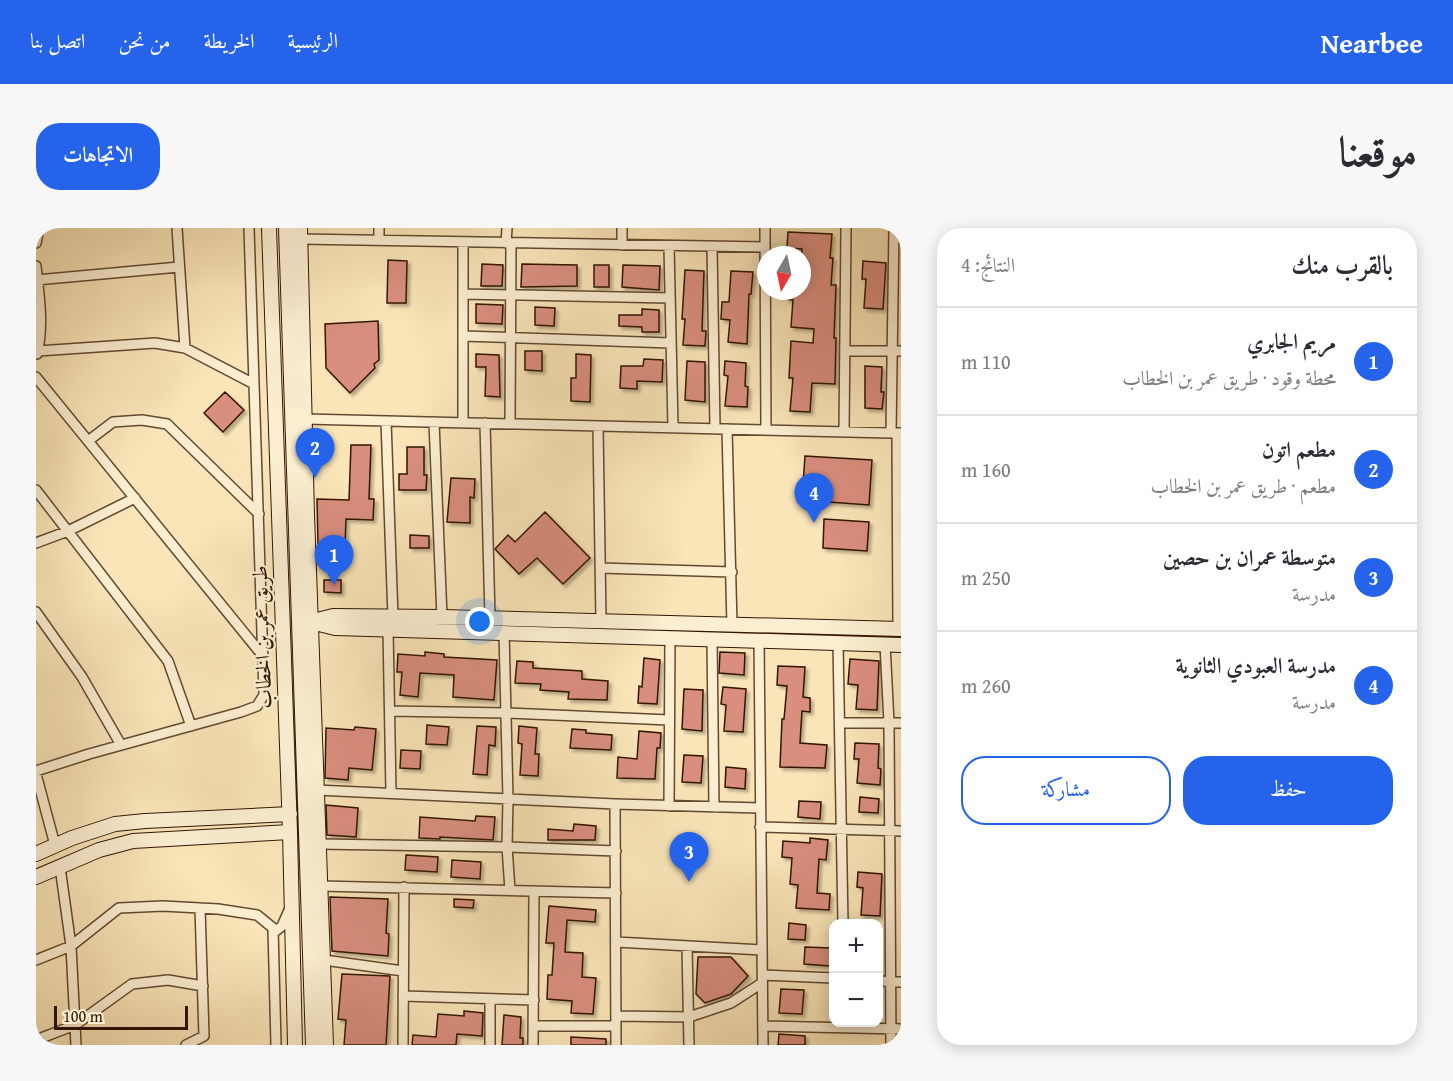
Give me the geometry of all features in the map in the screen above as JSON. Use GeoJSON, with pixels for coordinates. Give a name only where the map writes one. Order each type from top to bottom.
{"type":"FeatureCollection","features":[{"type":"Feature","properties":{"kind":"street"},"geometry":{"type":"LineString","coordinates":[[36,243],[39,228]]}},
{"type":"Feature","properties":{"kind":"street"},"geometry":{"type":"LineString","coordinates":[[177,228],[185,348]]}},
{"type":"Feature","properties":{"kind":"street"},"geometry":{"type":"LineString","coordinates":[[55,845],[36,772],[257,706],[264,695],[249,228]]}},
{"type":"Feature","properties":{"kind":"street","name":"طريق عمر بن الخطاب"},"geometry":{"type":"LineString","coordinates":[[269,228],[290,814],[295,1044]]}},
{"type":"Feature","properties":{"kind":"street","name":"طريق عمر بن الخطاب"},"geometry":{"type":"LineString","coordinates":[[286,228],[313,1045]]}},
{"type":"Feature","properties":{"kind":"street"},"geometry":{"type":"LineString","coordinates":[[339,228],[339,239]]}},
{"type":"Feature","properties":{"kind":"street"},"geometry":{"type":"LineString","coordinates":[[379,228],[379,240]]}},
{"type":"Feature","properties":{"kind":"street"},"geometry":{"type":"LineString","coordinates":[[507,228],[510,295],[510,424]]}},
{"type":"Feature","properties":{"kind":"street"},"geometry":{"type":"LineString","coordinates":[[622,228],[622,245]]}},
{"type":"Feature","properties":{"kind":"street"},"geometry":{"type":"LineString","coordinates":[[765,228],[765,246]]}},
{"type":"Feature","properties":{"kind":"street"},"geometry":{"type":"LineString","coordinates":[[844,431],[846,228]]}},
{"type":"Feature","properties":{"kind":"street"},"geometry":{"type":"LineString","coordinates":[[390,623],[442,617],[899,629],[894,228]]}},
{"type":"Feature","properties":{"kind":"street"},"geometry":{"type":"LineString","coordinates":[[326,1045],[304,419],[300,233],[339,239],[757,248]]}},
{"type":"Feature","properties":{"kind":"street"},"geometry":{"type":"LineString","coordinates":[[463,242],[463,423]]}},
{"type":"Feature","properties":{"kind":"street"},"geometry":{"type":"LineString","coordinates":[[669,246],[674,427]]}},
{"type":"Feature","properties":{"kind":"street"},"geometry":{"type":"LineString","coordinates":[[712,246],[715,428]]}},
{"type":"Feature","properties":{"kind":"street"},"geometry":{"type":"LineString","coordinates":[[36,266],[40,319],[37,353],[155,343],[185,348],[254,384]]}},
{"type":"Feature","properties":{"kind":"street"},"geometry":{"type":"LineString","coordinates":[[37,280],[179,267]]}},
{"type":"Feature","properties":{"kind":"street"},"geometry":{"type":"LineString","coordinates":[[463,294],[670,298]]}},
{"type":"Feature","properties":{"kind":"street"},"geometry":{"type":"LineString","coordinates":[[765,300],[766,429]]}},
{"type":"Feature","properties":{"kind":"street"},"geometry":{"type":"LineString","coordinates":[[463,336],[672,343]]}},
{"type":"Feature","properties":{"kind":"street"},"geometry":{"type":"LineString","coordinates":[[290,350],[303,367]]}},
{"type":"Feature","properties":{"kind":"street"},"geometry":{"type":"LineString","coordinates":[[845,351],[897,351]]}},
{"type":"Feature","properties":{"kind":"street"},"geometry":{"type":"LineString","coordinates":[[36,377],[263,656]]}},
{"type":"Feature","properties":{"kind":"street"},"geometry":{"type":"LineString","coordinates":[[304,419],[897,433]]}},
{"type":"Feature","properties":{"kind":"street"},"geometry":{"type":"LineString","coordinates":[[88,441],[113,422],[142,420],[167,424],[259,514]]}},
{"type":"Feature","properties":{"kind":"street"},"geometry":{"type":"LineString","coordinates":[[386,421],[391,793]]}},
{"type":"Feature","properties":{"kind":"street"},"geometry":{"type":"LineString","coordinates":[[434,422],[442,617]]}},
{"type":"Feature","properties":{"kind":"street"},"geometry":{"type":"LineString","coordinates":[[485,423],[490,618]]}},
{"type":"Feature","properties":{"kind":"street"},"geometry":{"type":"LineString","coordinates":[[598,426],[601,621]]}},
{"type":"Feature","properties":{"kind":"street"},"geometry":{"type":"LineString","coordinates":[[727,429],[732,625]]}},
{"type":"Feature","properties":{"kind":"street"},"geometry":{"type":"LineString","coordinates":[[36,490],[168,661],[191,726]]}},
{"type":"Feature","properties":{"kind":"street"},"geometry":{"type":"LineString","coordinates":[[36,543],[68,531],[135,498]]}},
{"type":"Feature","properties":{"kind":"street"},"geometry":{"type":"LineString","coordinates":[[600,568],[732,572]]}},
{"type":"Feature","properties":{"kind":"street"},"geometry":{"type":"LineString","coordinates":[[36,612],[82,677],[121,745]]}},
{"type":"Feature","properties":{"kind":"street"},"geometry":{"type":"LineString","coordinates":[[312,622],[333,616],[504,632],[901,645]]}},
{"type":"Feature","properties":{"kind":"street"},"geometry":{"type":"LineString","coordinates":[[504,632],[507,847],[510,890]]}},
{"type":"Feature","properties":{"kind":"street"},"geometry":{"type":"LineString","coordinates":[[669,806],[670,638]]}},
{"type":"Feature","properties":{"kind":"street"},"geometry":{"type":"LineString","coordinates":[[712,639],[714,807]]}},
{"type":"Feature","properties":{"kind":"street"},"geometry":{"type":"LineString","coordinates":[[759,640],[763,1045]]}},
{"type":"Feature","properties":{"kind":"street"},"geometry":{"type":"LineString","coordinates":[[838,643],[843,919]]}},
{"type":"Feature","properties":{"kind":"street"},"geometry":{"type":"LineString","coordinates":[[301,702],[312,644]]}},
{"type":"Feature","properties":{"kind":"street"},"geometry":{"type":"LineString","coordinates":[[885,644],[888,723],[891,1045]]}},
{"type":"Feature","properties":{"kind":"street"},"geometry":{"type":"LineString","coordinates":[[390,711],[669,720]]}},
{"type":"Feature","properties":{"kind":"street"},"geometry":{"type":"LineString","coordinates":[[841,723],[901,723]]}},
{"type":"Feature","properties":{"kind":"street"},"geometry":{"type":"LineString","coordinates":[[316,790],[615,804],[760,808]]}},
{"type":"Feature","properties":{"kind":"street"},"geometry":{"type":"LineString","coordinates":[[615,804],[616,1045]]}},
{"type":"Feature","properties":{"kind":"street"},"geometry":{"type":"LineString","coordinates":[[36,854],[72,838],[115,824],[290,814]]}},
{"type":"Feature","properties":{"kind":"street"},"geometry":{"type":"LineString","coordinates":[[760,827],[901,831]]}},
{"type":"Feature","properties":{"kind":"street"},"geometry":{"type":"LineString","coordinates":[[36,877],[99,850],[133,841],[290,832]]}},
{"type":"Feature","properties":{"kind":"street"},"geometry":{"type":"LineString","coordinates":[[319,844],[616,851]]}},
{"type":"Feature","properties":{"kind":"street"},"geometry":{"type":"LineString","coordinates":[[60,867],[71,946],[76,1045]]}},
{"type":"Feature","properties":{"kind":"street"},"geometry":{"type":"LineString","coordinates":[[320,886],[616,893]]}},
{"type":"Feature","properties":{"kind":"street"},"geometry":{"type":"LineString","coordinates":[[403,1045],[404,887]]}},
{"type":"Feature","properties":{"kind":"street"},"geometry":{"type":"LineString","coordinates":[[534,891],[534,1045]]}},
{"type":"Feature","properties":{"kind":"street"},"geometry":{"type":"LineString","coordinates":[[273,933],[282,926],[292,903]]}},
{"type":"Feature","properties":{"kind":"street"},"geometry":{"type":"LineString","coordinates":[[36,960],[71,946],[119,908],[163,906],[257,915],[273,928],[276,1044],[295,1044]]}},
{"type":"Feature","properties":{"kind":"street"},"geometry":{"type":"LineString","coordinates":[[186,1045],[204,1036],[200,908]]}},
{"type":"Feature","properties":{"kind":"street"},"geometry":{"type":"LineString","coordinates":[[616,942],[762,950]]}},
{"type":"Feature","properties":{"kind":"street"},"geometry":{"type":"LineString","coordinates":[[687,946],[689,1045]]}},
{"type":"Feature","properties":{"kind":"street"},"geometry":{"type":"LineString","coordinates":[[324,960],[403,971]]}},
{"type":"Feature","properties":{"kind":"street"},"geometry":{"type":"LineString","coordinates":[[534,1026],[689,1017],[731,1003],[762,979],[829,978]]}},
{"type":"Feature","properties":{"kind":"street"},"geometry":{"type":"LineString","coordinates":[[36,1040],[75,1025],[132,984],[168,980],[203,986]]}},
{"type":"Feature","properties":{"kind":"street"},"geometry":{"type":"LineString","coordinates":[[883,981],[901,982]]}},
{"type":"Feature","properties":{"kind":"street"},"geometry":{"type":"LineString","coordinates":[[403,996],[534,1000]]}},
{"type":"Feature","properties":{"kind":"street"},"geometry":{"type":"LineString","coordinates":[[490,999],[490,1045]]}},
{"type":"Feature","properties":{"kind":"street"},"geometry":{"type":"LineString","coordinates":[[762,1026],[901,1029]]}},
{"type":"Feature","properties":{"kind":"building"},"geometry":{"type":"Polygon","coordinates":[[[788,232],[832,234],[831,285],[836,285],[835,384],[812,383],[810,412],[790,411],[793,378],[789,378],[791,341],[813,343],[814,329],[791,327],[793,300],[811,300],[811,246],[787,246],[788,232]]]}},
{"type":"Feature","properties":{"kind":"building"},"geometry":{"type":"Polygon","coordinates":[[[388,260],[407,261],[406,303],[387,303],[388,260]]]}},
{"type":"Feature","properties":{"kind":"building"},"geometry":{"type":"Polygon","coordinates":[[[863,261],[886,263],[883,309],[864,308],[866,279],[862,279],[863,261]]]}},
{"type":"Feature","properties":{"kind":"building"},"geometry":{"type":"Polygon","coordinates":[[[482,264],[503,265],[502,286],[481,286],[482,264]]]}},
{"type":"Feature","properties":{"kind":"building"},"geometry":{"type":"Polygon","coordinates":[[[522,264],[577,265],[577,286],[521,287],[522,264]]]}},
{"type":"Feature","properties":{"kind":"building"},"geometry":{"type":"Polygon","coordinates":[[[594,265],[609,265],[609,287],[594,287],[594,265]]]}},
{"type":"Feature","properties":{"kind":"building"},"geometry":{"type":"Polygon","coordinates":[[[623,265],[660,266],[659,290],[622,287],[623,265]]]}},
{"type":"Feature","properties":{"kind":"building"},"geometry":{"type":"Polygon","coordinates":[[[685,270],[704,271],[702,331],[706,331],[705,346],[683,345],[685,270]]]}},
{"type":"Feature","properties":{"kind":"building"},"geometry":{"type":"Polygon","coordinates":[[[731,271],[753,272],[751,294],[749,294],[747,344],[728,342],[730,320],[721,319],[722,302],[729,302],[731,271]]]}},
{"type":"Feature","properties":{"kind":"building"},"geometry":{"type":"Polygon","coordinates":[[[476,304],[503,305],[502,324],[476,323],[476,304]]]}},
{"type":"Feature","properties":{"kind":"building"},"geometry":{"type":"Polygon","coordinates":[[[535,307],[555,308],[554,326],[535,325],[535,307]]]}},
{"type":"Feature","properties":{"kind":"building"},"geometry":{"type":"Polygon","coordinates":[[[642,309],[659,310],[659,332],[642,332],[642,327],[619,326],[619,315],[642,315],[642,309]]]}},
{"type":"Feature","properties":{"kind":"building"},"geometry":{"type":"Polygon","coordinates":[[[378,321],[379,360],[374,364],[375,368],[350,393],[326,368],[325,324],[378,321]]]}},
{"type":"Feature","properties":{"kind":"building"},"geometry":{"type":"Polygon","coordinates":[[[525,351],[542,351],[542,371],[525,370],[525,351]]]}},
{"type":"Feature","properties":{"kind":"building"},"geometry":{"type":"Polygon","coordinates":[[[476,354],[499,355],[500,397],[485,396],[486,367],[476,367],[476,354]]]}},
{"type":"Feature","properties":{"kind":"building"},"geometry":{"type":"Polygon","coordinates":[[[576,354],[591,355],[590,402],[571,401],[571,378],[576,378],[576,354]]]}},
{"type":"Feature","properties":{"kind":"building"},"geometry":{"type":"Polygon","coordinates":[[[644,359],[663,360],[662,382],[637,381],[637,389],[620,388],[621,366],[643,366],[644,359]]]}},
{"type":"Feature","properties":{"kind":"building"},"geometry":{"type":"Polygon","coordinates":[[[687,361],[705,362],[705,402],[685,400],[687,361]]]}},
{"type":"Feature","properties":{"kind":"building"},"geometry":{"type":"Polygon","coordinates":[[[725,361],[746,363],[747,407],[725,406],[728,376],[724,375],[725,361]]]}},
{"type":"Feature","properties":{"kind":"building"},"geometry":{"type":"Polygon","coordinates":[[[865,366],[882,367],[881,392],[884,392],[882,409],[865,408],[865,366]]]}},
{"type":"Feature","properties":{"kind":"building"},"geometry":{"type":"Polygon","coordinates":[[[225,392],[244,410],[223,432],[204,413],[225,392]]]}},
{"type":"Feature","properties":{"kind":"building"},"geometry":{"type":"Polygon","coordinates":[[[351,445],[371,445],[369,499],[374,499],[373,520],[346,519],[345,545],[318,544],[317,499],[349,500],[351,445]]]}},
{"type":"Feature","properties":{"kind":"building"},"geometry":{"type":"Polygon","coordinates":[[[407,447],[424,447],[426,490],[399,490],[399,474],[407,474],[407,447]]]}},
{"type":"Feature","properties":{"kind":"building"},"geometry":{"type":"Polygon","coordinates":[[[805,456],[872,460],[869,505],[802,500],[805,456]]]}},
{"type":"Feature","properties":{"kind":"building"},"geometry":{"type":"Polygon","coordinates":[[[451,478],[475,479],[474,498],[470,497],[470,523],[447,522],[451,478]]]}},
{"type":"Feature","properties":{"kind":"building"},"geometry":{"type":"Polygon","coordinates":[[[545,512],[590,558],[563,584],[537,558],[519,574],[495,549],[508,535],[515,542],[545,512]]]}},
{"type":"Feature","properties":{"kind":"building"},"geometry":{"type":"Polygon","coordinates":[[[824,519],[869,522],[867,551],[823,548],[824,519]]]}},
{"type":"Feature","properties":{"kind":"building"},"geometry":{"type":"Polygon","coordinates":[[[410,535],[429,536],[429,548],[410,548],[410,535]]]}},
{"type":"Feature","properties":{"kind":"building"},"geometry":{"type":"Polygon","coordinates":[[[324,580],[341,580],[341,593],[324,592],[324,580]]]}},
{"type":"Feature","properties":{"kind":"building"},"geometry":{"type":"Polygon","coordinates":[[[425,652],[444,654],[444,657],[497,660],[494,700],[453,697],[454,675],[420,673],[418,697],[400,695],[402,672],[397,672],[398,654],[425,656],[425,652]]]}},
{"type":"Feature","properties":{"kind":"building"},"geometry":{"type":"Polygon","coordinates":[[[720,652],[745,653],[744,675],[719,673],[720,652]]]}},
{"type":"Feature","properties":{"kind":"building"},"geometry":{"type":"Polygon","coordinates":[[[644,658],[660,660],[657,704],[638,703],[639,686],[642,687],[644,658]]]}},
{"type":"Feature","properties":{"kind":"building"},"geometry":{"type":"Polygon","coordinates":[[[850,659],[879,661],[877,710],[856,709],[858,685],[848,684],[850,659]]]}},
{"type":"Feature","properties":{"kind":"building"},"geometry":{"type":"Polygon","coordinates":[[[517,661],[533,662],[533,668],[582,671],[582,679],[608,681],[607,700],[568,699],[569,692],[540,690],[541,684],[515,683],[517,661]]]}},
{"type":"Feature","properties":{"kind":"building"},"geometry":{"type":"Polygon","coordinates":[[[778,666],[805,667],[803,697],[810,698],[810,712],[802,711],[800,743],[827,745],[825,768],[780,767],[782,719],[784,719],[787,686],[777,685],[778,666]]]}},
{"type":"Feature","properties":{"kind":"building"},"geometry":{"type":"Polygon","coordinates":[[[723,687],[746,689],[743,732],[724,731],[726,705],[721,704],[723,687]]]}},
{"type":"Feature","properties":{"kind":"building"},"geometry":{"type":"Polygon","coordinates":[[[684,689],[703,690],[702,731],[682,729],[684,689]]]}},
{"type":"Feature","properties":{"kind":"building"},"geometry":{"type":"Polygon","coordinates":[[[427,725],[449,727],[447,745],[426,744],[427,725]]]}},
{"type":"Feature","properties":{"kind":"building"},"geometry":{"type":"Polygon","coordinates":[[[477,726],[496,727],[495,746],[489,745],[487,775],[473,774],[477,726]]]}},
{"type":"Feature","properties":{"kind":"building"},"geometry":{"type":"Polygon","coordinates":[[[519,726],[537,728],[535,754],[539,754],[538,776],[520,775],[522,744],[518,743],[519,726]]]}},
{"type":"Feature","properties":{"kind":"building"},"geometry":{"type":"Polygon","coordinates":[[[355,727],[376,729],[372,770],[349,768],[348,780],[325,778],[326,728],[354,730],[355,727]]]}},
{"type":"Feature","properties":{"kind":"building"},"geometry":{"type":"Polygon","coordinates":[[[572,729],[586,730],[586,733],[612,735],[611,750],[570,748],[572,729]]]}},
{"type":"Feature","properties":{"kind":"building"},"geometry":{"type":"Polygon","coordinates":[[[639,731],[661,733],[660,748],[657,748],[655,779],[617,778],[618,757],[637,759],[639,731]]]}},
{"type":"Feature","properties":{"kind":"building"},"geometry":{"type":"Polygon","coordinates":[[[855,743],[879,744],[880,785],[857,783],[859,759],[854,759],[855,743]]]}},
{"type":"Feature","properties":{"kind":"building"},"geometry":{"type":"Polygon","coordinates":[[[401,750],[421,751],[420,769],[400,768],[401,750]]]}},
{"type":"Feature","properties":{"kind":"building"},"geometry":{"type":"Polygon","coordinates":[[[684,755],[703,756],[701,783],[682,782],[684,755]]]}},
{"type":"Feature","properties":{"kind":"building"},"geometry":{"type":"Polygon","coordinates":[[[726,767],[746,769],[745,789],[725,787],[726,767]]]}},
{"type":"Feature","properties":{"kind":"building"},"geometry":{"type":"Polygon","coordinates":[[[860,797],[879,799],[878,813],[859,812],[860,797]]]}},
{"type":"Feature","properties":{"kind":"building"},"geometry":{"type":"Polygon","coordinates":[[[799,801],[821,802],[820,819],[798,817],[799,801]]]}},
{"type":"Feature","properties":{"kind":"building"},"geometry":{"type":"Polygon","coordinates":[[[326,805],[358,808],[356,837],[327,835],[326,805]]]}},
{"type":"Feature","properties":{"kind":"building"},"geometry":{"type":"Polygon","coordinates":[[[476,816],[495,817],[493,840],[419,838],[420,817],[475,821],[476,816]]]}},
{"type":"Feature","properties":{"kind":"building"},"geometry":{"type":"Polygon","coordinates":[[[574,824],[596,826],[595,840],[548,840],[548,829],[573,831],[574,824]]]}},
{"type":"Feature","properties":{"kind":"building"},"geometry":{"type":"Polygon","coordinates":[[[810,838],[828,840],[826,860],[819,859],[817,893],[830,894],[829,910],[796,908],[798,885],[790,884],[792,858],[782,857],[783,841],[810,843],[810,838]]]}},
{"type":"Feature","properties":{"kind":"building"},"geometry":{"type":"Polygon","coordinates":[[[406,855],[438,857],[437,872],[405,870],[406,855]]]}},
{"type":"Feature","properties":{"kind":"building"},"geometry":{"type":"Polygon","coordinates":[[[452,860],[481,862],[480,879],[451,877],[452,860]]]}},
{"type":"Feature","properties":{"kind":"building"},"geometry":{"type":"Polygon","coordinates":[[[858,872],[882,874],[880,916],[861,915],[863,888],[857,887],[858,872]]]}},
{"type":"Feature","properties":{"kind":"building"},"geometry":{"type":"Polygon","coordinates":[[[330,897],[388,899],[386,933],[389,934],[388,956],[332,951],[330,897]]]}},
{"type":"Feature","properties":{"kind":"building"},"geometry":{"type":"Polygon","coordinates":[[[454,899],[474,900],[473,908],[454,907],[454,899]]]}},
{"type":"Feature","properties":{"kind":"building"},"geometry":{"type":"Polygon","coordinates":[[[549,906],[596,910],[595,922],[567,920],[565,952],[583,953],[582,977],[596,978],[593,1014],[571,1013],[572,1001],[547,999],[548,975],[552,975],[554,943],[546,943],[549,906]]]}},
{"type":"Feature","properties":{"kind":"building"},"geometry":{"type":"Polygon","coordinates":[[[789,923],[806,925],[805,940],[788,939],[789,923]]]}},
{"type":"Feature","properties":{"kind":"building"},"geometry":{"type":"Polygon","coordinates":[[[805,947],[829,948],[829,966],[804,964],[805,947]]]}},
{"type":"Feature","properties":{"kind":"building"},"geometry":{"type":"Polygon","coordinates":[[[698,957],[731,957],[748,976],[731,994],[705,1003],[696,994],[698,957]]]}},
{"type":"Feature","properties":{"kind":"building"},"geometry":{"type":"Polygon","coordinates":[[[342,974],[390,976],[386,1045],[344,1045],[346,1020],[338,1019],[342,974]]]}},
{"type":"Feature","properties":{"kind":"building"},"geometry":{"type":"Polygon","coordinates":[[[781,989],[804,990],[802,1014],[779,1013],[781,989]]]}},
{"type":"Feature","properties":{"kind":"building"},"geometry":{"type":"Polygon","coordinates":[[[464,1011],[483,1013],[482,1036],[457,1034],[456,1045],[412,1045],[413,1035],[436,1037],[438,1014],[464,1016],[464,1011]]]}},
{"type":"Feature","properties":{"kind":"building"},"geometry":{"type":"Polygon","coordinates":[[[504,1015],[521,1017],[520,1038],[523,1038],[523,1045],[502,1045],[504,1015]]]}},
{"type":"Feature","properties":{"kind":"building"},"geometry":{"type":"Polygon","coordinates":[[[779,1034],[805,1036],[805,1045],[778,1045],[779,1034]]]}},
{"type":"Feature","properties":{"kind":"building"},"geometry":{"type":"Polygon","coordinates":[[[571,1037],[606,1039],[606,1045],[571,1045],[571,1037]]]}},
{"type":"Feature","properties":{"kind":"place","name":"مطعم اتون"},"geometry":{"type":"Point","coordinates":[315,478]}},
{"type":"Feature","properties":{"kind":"place","name":"مدرسة العبودي الثانوية"},"geometry":{"type":"Point","coordinates":[814,523]}},
{"type":"Feature","properties":{"kind":"place","name":"مريم الجابري"},"geometry":{"type":"Point","coordinates":[334,585]}},
{"type":"Feature","properties":{"kind":"place","name":"متوسطة عمران بن حصين"},"geometry":{"type":"Point","coordinates":[689,882]}}]}
